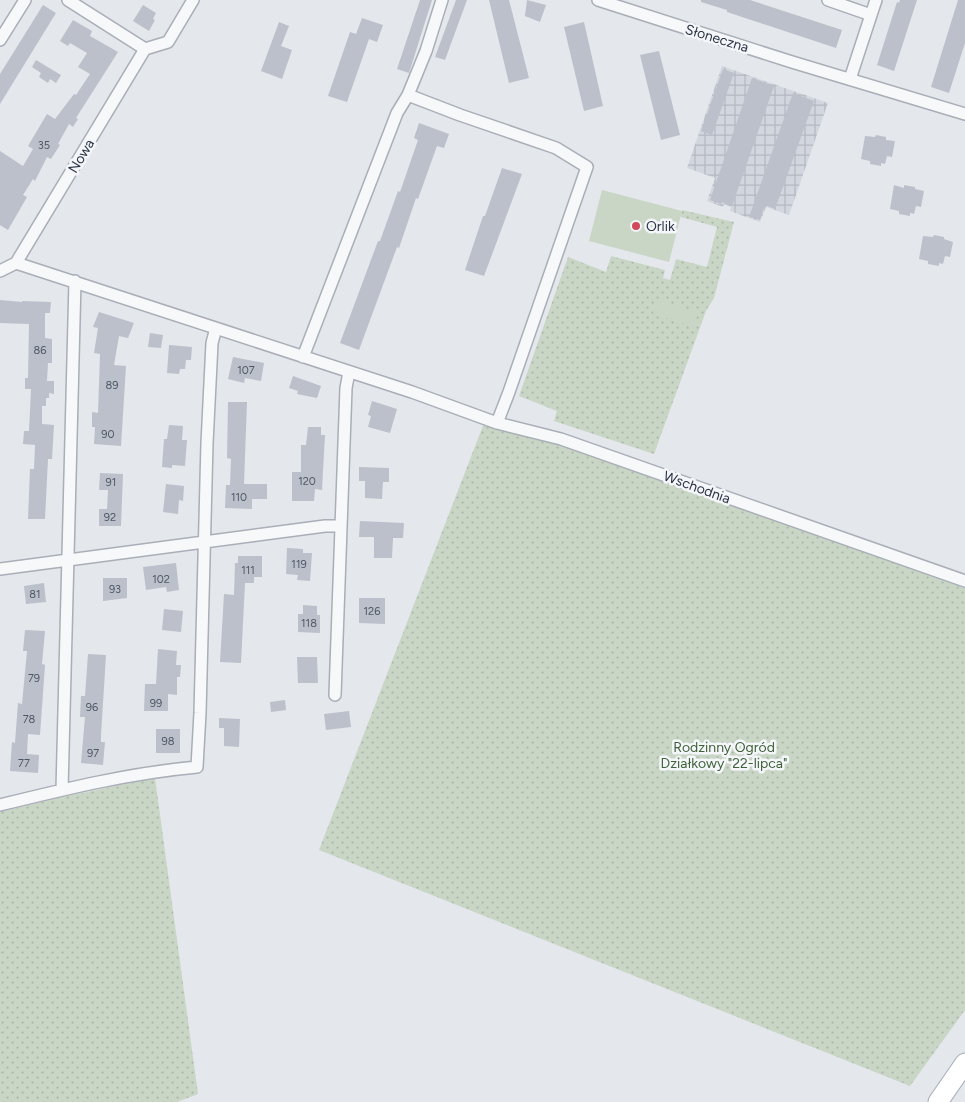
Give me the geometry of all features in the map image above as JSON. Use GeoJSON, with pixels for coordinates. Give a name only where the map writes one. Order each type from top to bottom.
{"type":"FeatureCollection","features":[{"type":"Feature","properties":{"kind":"main road"},"geometry":{"type":"LineString","coordinates":[[938,1102],[965,1063]]}},
{"type":"Feature","properties":{"kind":"street"},"geometry":{"type":"LineString","coordinates":[[0,40],[25,0]]}},
{"type":"Feature","properties":{"kind":"street"},"geometry":{"type":"LineString","coordinates":[[68,0],[145,49],[168,42],[193,0]]}},
{"type":"Feature","properties":{"kind":"street"},"geometry":{"type":"LineString","coordinates":[[303,357],[398,113],[408,95],[426,51],[442,0]]}},
{"type":"Feature","properties":{"kind":"street","name":"Słoneczna"},"geometry":{"type":"LineString","coordinates":[[598,0],[633,6],[837,75],[965,114]]}},
{"type":"Feature","properties":{"kind":"street"},"geometry":{"type":"LineString","coordinates":[[828,0],[871,15]]}},
{"type":"Feature","properties":{"kind":"street"},"geometry":{"type":"LineString","coordinates":[[850,79],[876,0]]}},
{"type":"Feature","properties":{"kind":"street","name":"Nowa"},"geometry":{"type":"LineString","coordinates":[[16,263],[145,49]]}},
{"type":"Feature","properties":{"kind":"street"},"geometry":{"type":"LineString","coordinates":[[408,95],[556,148],[587,167],[509,392],[496,423]]}},
{"type":"Feature","properties":{"kind":"street"},"geometry":{"type":"LineString","coordinates":[[0,271],[16,263]]}},
{"type":"Feature","properties":{"kind":"street","name":"Wschodnia"},"geometry":{"type":"LineString","coordinates":[[16,263],[428,398],[496,423],[562,439],[965,581]]}},
{"type":"Feature","properties":{"kind":"street"},"geometry":{"type":"LineString","coordinates":[[62,790],[75,281]]}},
{"type":"Feature","properties":{"kind":"street"},"geometry":{"type":"LineString","coordinates":[[0,805],[62,790],[158,771],[197,767],[201,704],[206,443],[212,343],[216,328]]}},
{"type":"Feature","properties":{"kind":"street"},"geometry":{"type":"LineString","coordinates":[[336,695],[340,526],[346,388],[349,372]]}},
{"type":"Feature","properties":{"kind":"street"},"geometry":{"type":"LineString","coordinates":[[0,569],[325,526],[340,526]]}},
{"type":"Feature","properties":{"kind":"shaded area"},"geometry":{"type":"Polygon","coordinates":[[[722,66],[828,103],[789,215],[766,207],[760,222],[730,211],[731,207],[724,204],[723,207],[707,201],[715,178],[687,168],[722,66]]]}},
{"type":"Feature","properties":{"kind":"green space","name":"Orlik"},"geometry":{"type":"Polygon","coordinates":[[[602,190],[682,211],[669,262],[589,241],[602,190]]]}},
{"type":"Feature","properties":{"kind":"green space"},"geometry":{"type":"Polygon","coordinates":[[[682,210],[734,222],[714,298],[706,311],[654,454],[554,421],[557,411],[519,396],[568,257],[606,272],[611,256],[665,270],[663,278],[670,280],[676,259],[707,267],[717,227],[681,217],[682,210]]]}},
{"type":"Feature","properties":{"kind":"green space"},"geometry":{"type":"Polygon","coordinates":[[[657,299],[698,313],[693,327],[653,313],[657,299]]]}},
{"type":"Feature","properties":{"kind":"green space","name":"Rodzinny Ogród Działkowy \"22-lipca\""},"geometry":{"type":"Polygon","coordinates":[[[486,418],[965,588],[965,1010],[910,1086],[319,850],[486,418]]]}},
{"type":"Feature","properties":{"kind":"green space"},"geometry":{"type":"Polygon","coordinates":[[[155,778],[198,1094],[177,1102],[0,1102],[0,812],[155,778]]]}},
{"type":"Feature","properties":{"kind":"building"},"geometry":{"type":"Polygon","coordinates":[[[420,0],[432,0],[409,73],[397,69],[420,0]]]}},
{"type":"Feature","properties":{"kind":"building"},"geometry":{"type":"Polygon","coordinates":[[[456,0],[467,0],[445,60],[435,57],[456,0]]]}},
{"type":"Feature","properties":{"kind":"building"},"geometry":{"type":"Polygon","coordinates":[[[489,0],[509,0],[529,78],[509,83],[489,0]]]}},
{"type":"Feature","properties":{"kind":"building"},"geometry":{"type":"Polygon","coordinates":[[[527,0],[546,5],[540,22],[525,16],[527,0]]]}},
{"type":"Feature","properties":{"kind":"building"},"geometry":{"type":"Polygon","coordinates":[[[701,0],[750,0],[842,30],[836,48],[727,12],[727,10],[701,2],[701,0]]]}},
{"type":"Feature","properties":{"kind":"building"},"geometry":{"type":"Polygon","coordinates":[[[900,0],[917,0],[894,71],[877,65],[897,2],[899,3],[900,0]]]}},
{"type":"Feature","properties":{"kind":"building"},"geometry":{"type":"Polygon","coordinates":[[[958,0],[965,0],[965,43],[949,93],[931,87],[958,0]]]}},
{"type":"Feature","properties":{"kind":"building"},"geometry":{"type":"Polygon","coordinates":[[[43,5],[56,13],[0,104],[0,74],[43,5]]]}},
{"type":"Feature","properties":{"kind":"building"},"geometry":{"type":"Polygon","coordinates":[[[143,5],[156,13],[153,19],[155,20],[149,31],[133,21],[143,5]]]}},
{"type":"Feature","properties":{"kind":"building"},"geometry":{"type":"Polygon","coordinates":[[[362,18],[383,25],[377,42],[369,39],[347,102],[328,96],[350,32],[356,34],[362,18]]]}},
{"type":"Feature","properties":{"kind":"building"},"geometry":{"type":"Polygon","coordinates":[[[73,20],[92,31],[90,36],[118,52],[76,118],[78,119],[73,127],[69,124],[58,144],[60,145],[51,159],[47,157],[35,181],[33,179],[23,195],[27,197],[8,230],[0,225],[0,151],[23,166],[33,149],[28,146],[47,114],[55,119],[74,94],[76,95],[90,74],[78,67],[87,53],[70,43],[68,46],[60,41],[73,20]]]}},
{"type":"Feature","properties":{"kind":"building"},"geometry":{"type":"Polygon","coordinates":[[[279,22],[289,26],[281,46],[292,50],[282,79],[261,71],[279,22]]]}},
{"type":"Feature","properties":{"kind":"building"},"geometry":{"type":"Polygon","coordinates":[[[584,22],[603,106],[584,111],[564,27],[584,22]]]}},
{"type":"Feature","properties":{"kind":"building"},"geometry":{"type":"Polygon","coordinates":[[[659,51],[680,135],[661,140],[640,55],[659,51]]]}},
{"type":"Feature","properties":{"kind":"building"},"geometry":{"type":"Polygon","coordinates":[[[36,60],[61,75],[56,83],[50,79],[48,83],[39,77],[41,73],[32,67],[36,60]]]}},
{"type":"Feature","properties":{"kind":"building"},"geometry":{"type":"Polygon","coordinates":[[[723,69],[734,73],[712,135],[701,131],[723,69]]]}},
{"type":"Feature","properties":{"kind":"building"},"geometry":{"type":"Polygon","coordinates":[[[752,78],[774,86],[732,206],[722,202],[721,204],[710,200],[752,78]]]}},
{"type":"Feature","properties":{"kind":"building"},"geometry":{"type":"Polygon","coordinates":[[[793,93],[814,101],[775,209],[765,205],[760,220],[749,217],[793,93]]]}},
{"type":"Feature","properties":{"kind":"building"},"geometry":{"type":"Polygon","coordinates":[[[419,123],[449,134],[444,148],[437,146],[359,350],[340,343],[378,241],[380,241],[398,191],[400,192],[418,140],[414,138],[419,123]]]}},
{"type":"Feature","properties":{"kind":"building"},"geometry":{"type":"Polygon","coordinates":[[[876,135],[886,137],[886,140],[895,141],[892,157],[887,156],[885,164],[881,163],[881,166],[870,164],[870,161],[861,159],[865,136],[875,137],[876,135]]]}},
{"type":"Feature","properties":{"kind":"building"},"geometry":{"type":"Polygon","coordinates":[[[502,168],[522,174],[484,276],[465,270],[502,168]]]}},
{"type":"Feature","properties":{"kind":"building"},"geometry":{"type":"Polygon","coordinates":[[[894,185],[904,188],[904,185],[915,187],[915,189],[924,191],[921,207],[916,206],[914,214],[910,213],[910,216],[899,214],[899,211],[890,209],[894,185]]]}},
{"type":"Feature","properties":{"kind":"building"},"geometry":{"type":"Polygon","coordinates":[[[934,235],[944,237],[944,239],[953,242],[950,257],[945,256],[943,264],[939,263],[939,266],[928,264],[928,261],[919,259],[923,236],[933,237],[934,235]]]}},
{"type":"Feature","properties":{"kind":"building"},"geometry":{"type":"Polygon","coordinates":[[[0,300],[51,302],[50,313],[45,313],[45,338],[52,339],[52,363],[48,363],[47,381],[54,381],[54,394],[49,393],[49,398],[46,398],[46,406],[42,406],[42,424],[54,425],[52,459],[48,459],[45,519],[28,519],[30,469],[34,469],[35,445],[23,444],[24,431],[29,431],[31,389],[25,389],[25,378],[28,378],[29,324],[0,323],[0,300]]]}},
{"type":"Feature","properties":{"kind":"building"},"geometry":{"type":"Polygon","coordinates":[[[99,312],[134,323],[128,338],[119,336],[114,365],[126,366],[121,446],[94,444],[95,427],[92,427],[92,412],[98,413],[100,354],[94,353],[98,328],[93,327],[99,312]]]}},
{"type":"Feature","properties":{"kind":"building"},"geometry":{"type":"Polygon","coordinates":[[[150,333],[163,335],[161,348],[148,347],[150,333]]]}},
{"type":"Feature","properties":{"kind":"building"},"geometry":{"type":"Polygon","coordinates":[[[169,345],[192,347],[191,360],[186,360],[185,369],[180,369],[179,374],[167,373],[169,345]]]}},
{"type":"Feature","properties":{"kind":"building"},"geometry":{"type":"Polygon","coordinates":[[[233,357],[264,363],[261,381],[245,378],[244,383],[228,379],[233,357]]]}},
{"type":"Feature","properties":{"kind":"building"},"geometry":{"type":"Polygon","coordinates":[[[293,376],[321,386],[317,398],[297,394],[298,391],[289,388],[293,376]]]}},
{"type":"Feature","properties":{"kind":"building"},"geometry":{"type":"Polygon","coordinates":[[[372,401],[397,409],[390,433],[368,427],[371,416],[368,415],[372,401]]]}},
{"type":"Feature","properties":{"kind":"building"},"geometry":{"type":"Polygon","coordinates":[[[228,402],[247,402],[244,484],[267,484],[267,499],[252,499],[252,509],[225,508],[226,485],[230,485],[231,459],[227,458],[228,402]]]}},
{"type":"Feature","properties":{"kind":"building"},"geometry":{"type":"Polygon","coordinates":[[[169,425],[183,426],[182,440],[187,440],[185,466],[172,465],[172,468],[162,467],[164,439],[167,439],[169,425]]]}},
{"type":"Feature","properties":{"kind":"building"},"geometry":{"type":"Polygon","coordinates":[[[308,427],[321,427],[321,435],[325,435],[322,490],[315,489],[314,501],[292,501],[292,472],[301,472],[301,445],[306,445],[308,427]]]}},
{"type":"Feature","properties":{"kind":"building"},"geometry":{"type":"Polygon","coordinates":[[[359,467],[389,468],[389,482],[383,482],[382,499],[365,498],[365,481],[359,481],[359,467]]]}},
{"type":"Feature","properties":{"kind":"building"},"geometry":{"type":"Polygon","coordinates":[[[100,473],[123,474],[121,526],[99,526],[99,509],[107,509],[108,490],[99,490],[100,473]]]}},
{"type":"Feature","properties":{"kind":"building"},"geometry":{"type":"Polygon","coordinates":[[[166,484],[184,486],[183,501],[179,500],[178,514],[163,512],[166,484]]]}},
{"type":"Feature","properties":{"kind":"building"},"geometry":{"type":"Polygon","coordinates":[[[360,521],[404,523],[403,538],[393,538],[392,558],[374,558],[374,537],[359,537],[360,521]]]}},
{"type":"Feature","properties":{"kind":"building"},"geometry":{"type":"Polygon","coordinates":[[[287,548],[303,549],[303,553],[312,553],[310,581],[297,580],[298,575],[286,574],[287,548]]]}},
{"type":"Feature","properties":{"kind":"building"},"geometry":{"type":"Polygon","coordinates":[[[238,556],[262,556],[262,577],[254,577],[254,583],[245,583],[241,663],[220,662],[224,594],[234,595],[235,563],[238,563],[238,556]]]}},
{"type":"Feature","properties":{"kind":"building"},"geometry":{"type":"Polygon","coordinates":[[[176,563],[179,590],[167,592],[166,587],[146,590],[143,567],[176,563]]]}},
{"type":"Feature","properties":{"kind":"building"},"geometry":{"type":"Polygon","coordinates":[[[103,578],[127,578],[127,598],[103,601],[103,578]]]}},
{"type":"Feature","properties":{"kind":"building"},"geometry":{"type":"Polygon","coordinates":[[[44,583],[46,602],[26,604],[24,586],[44,583]]]}},
{"type":"Feature","properties":{"kind":"building"},"geometry":{"type":"Polygon","coordinates":[[[359,598],[385,598],[385,624],[359,623],[359,598]]]}},
{"type":"Feature","properties":{"kind":"building"},"geometry":{"type":"Polygon","coordinates":[[[303,605],[317,606],[317,615],[320,615],[320,633],[298,632],[298,614],[303,614],[303,605]]]}},
{"type":"Feature","properties":{"kind":"building"},"geometry":{"type":"Polygon","coordinates":[[[164,609],[183,611],[181,632],[162,630],[164,609]]]}},
{"type":"Feature","properties":{"kind":"building"},"geometry":{"type":"Polygon","coordinates":[[[25,630],[45,631],[42,664],[45,665],[40,735],[28,734],[27,754],[39,755],[38,773],[10,771],[12,742],[15,743],[18,703],[22,704],[27,651],[23,651],[25,630]]]}},
{"type":"Feature","properties":{"kind":"building"},"geometry":{"type":"Polygon","coordinates":[[[158,649],[177,651],[176,665],[181,665],[180,677],[177,677],[177,695],[168,694],[168,711],[144,711],[145,684],[156,684],[158,649]]]}},
{"type":"Feature","properties":{"kind":"building"},"geometry":{"type":"Polygon","coordinates":[[[88,654],[106,655],[101,735],[101,742],[105,742],[103,765],[81,763],[85,717],[80,717],[81,696],[85,696],[88,654]]]}},
{"type":"Feature","properties":{"kind":"building"},"geometry":{"type":"Polygon","coordinates":[[[297,657],[317,657],[318,683],[298,683],[297,657]]]}},
{"type":"Feature","properties":{"kind":"building"},"geometry":{"type":"Polygon","coordinates":[[[285,700],[286,710],[271,712],[270,702],[285,700]]]}},
{"type":"Feature","properties":{"kind":"building"},"geometry":{"type":"Polygon","coordinates":[[[349,711],[351,727],[326,730],[324,714],[349,711]]]}},
{"type":"Feature","properties":{"kind":"building"},"geometry":{"type":"Polygon","coordinates":[[[219,718],[240,719],[239,747],[224,746],[224,728],[219,728],[219,718]]]}},
{"type":"Feature","properties":{"kind":"building"},"geometry":{"type":"Polygon","coordinates":[[[156,729],[180,729],[180,753],[156,753],[156,729]]]}},
{"type":"Feature","properties":{"kind":"place","name":"Orlik"},"geometry":{"type":"Point","coordinates":[636,226]}}]}
